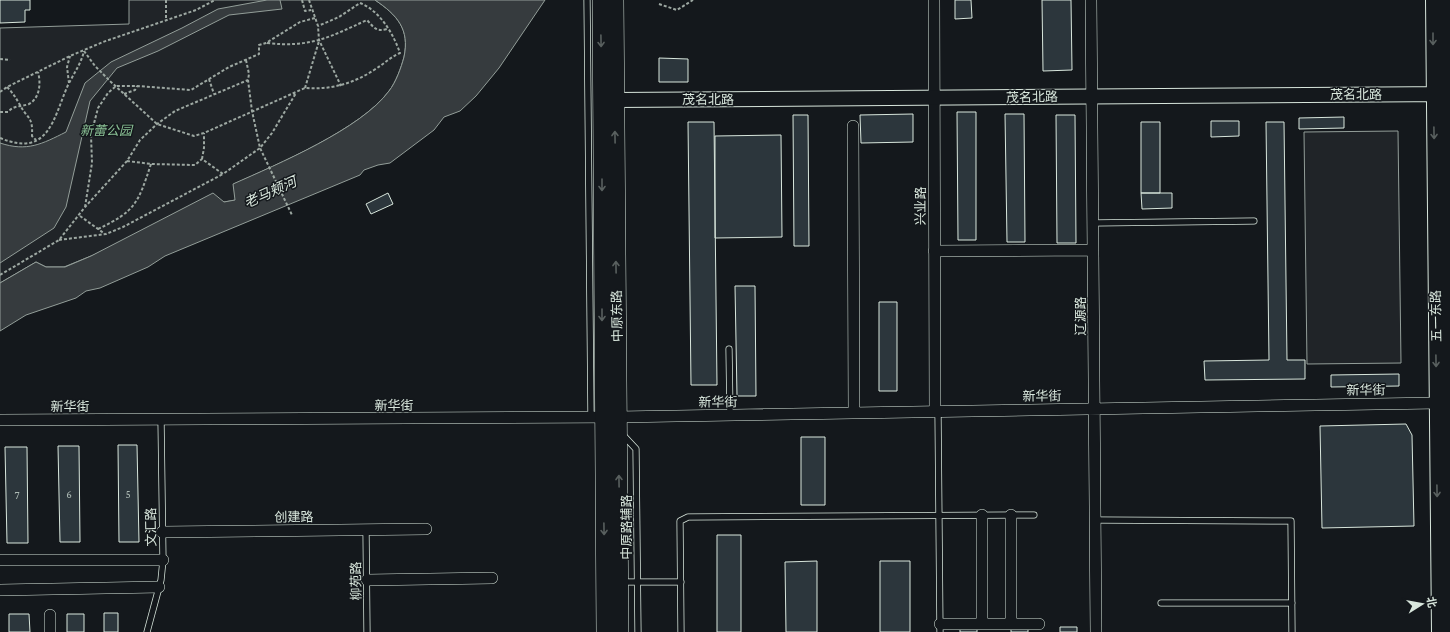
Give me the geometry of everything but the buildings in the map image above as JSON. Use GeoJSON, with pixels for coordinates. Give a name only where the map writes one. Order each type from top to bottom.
{"type":"FeatureCollection","features":[{"type":"Feature","properties":{"kind":"main road","name":"中原东路"},"geometry":{"type":"LineString","coordinates":[[601,1],[615,100],[605,632]]}},
{"type":"Feature","properties":{"kind":"main road","name":"中原东路"},"geometry":{"type":"LineString","coordinates":[[601,1],[608,420],[619,582],[620,632]]}},
{"type":"Feature","properties":{"kind":"street","name":"兴业路"},"geometry":{"type":"LineString","coordinates":[[934,0],[934,251],[936,412]]}},
{"type":"Feature","properties":{"kind":"street","name":"辽源路"},"geometry":{"type":"LineString","coordinates":[[1091,0],[1096,632]]}},
{"type":"Feature","properties":{"kind":"street","name":"五一东路"},"geometry":{"type":"LineString","coordinates":[[1433,0],[1443,94]]}},
{"type":"Feature","properties":{"kind":"street","name":"五一东路"},"geometry":{"type":"LineString","coordinates":[[1439,632],[1443,400],[1443,94],[1445,0]]}},
{"type":"Feature","properties":{"kind":"street","name":"茂名北路"},"geometry":{"type":"LineString","coordinates":[[615,100],[1443,94]]}},
{"type":"Feature","properties":{"kind":"street"},"geometry":{"type":"LineString","coordinates":[[853,126],[854,413]]}},
{"type":"Feature","properties":{"kind":"street"},"geometry":{"type":"LineString","coordinates":[[934,251],[1093,250]]}},
{"type":"Feature","properties":{"kind":"street","name":"五一东路"},"geometry":{"type":"LineString","coordinates":[[1443,400],[1449,632]]}},
{"type":"Feature","properties":{"kind":"street","name":"新华街"},"geometry":{"type":"LineString","coordinates":[[0,420],[608,420],[1443,400]]}},
{"type":"Feature","properties":{"kind":"street"},"geometry":{"type":"LineString","coordinates":[[982,515],[982,624]]}},
{"type":"Feature","properties":{"kind":"street"},"geometry":{"type":"LineString","coordinates":[[1011,515],[1011,624]]}},
{"type":"Feature","properties":{"kind":"street","name":"创建路"},"geometry":{"type":"LineString","coordinates":[[162,532],[426,529]]}},
{"type":"Feature","properties":{"kind":"street"},"geometry":{"type":"LineString","coordinates":[[0,560],[163,560]]}},
{"type":"Feature","properties":{"kind":"street"},"geometry":{"type":"LineString","coordinates":[[366,580],[492,578]]}},
{"type":"Feature","properties":{"kind":"street"},"geometry":{"type":"LineString","coordinates":[[0,590],[160,587]]}},
{"type":"Feature","properties":{"kind":"street"},"geometry":{"type":"LineString","coordinates":[[50,615],[50,632]]}},
{"type":"Feature","properties":{"kind":"street"},"geometry":{"type":"LineString","coordinates":[[940,628],[982,624],[1039,624]]}},
{"type":"Feature","properties":{"kind":"lane"},"geometry":{"type":"LineString","coordinates":[[1093,223],[1254,221]]}},
{"type":"Feature","properties":{"kind":"lane"},"geometry":{"type":"LineString","coordinates":[[729,349],[730,416]]}},
{"type":"Feature","properties":{"kind":"lane"},"geometry":{"type":"LineString","coordinates":[[936,412],[940,628]]}},
{"type":"Feature","properties":{"kind":"lane","name":"文汇路"},"geometry":{"type":"LineString","coordinates":[[147,632],[160,587],[163,560],[161,420]]}},
{"type":"Feature","properties":{"kind":"lane","name":"中原路辅路"},"geometry":{"type":"LineString","coordinates":[[608,420],[636,449],[638,632]]}},
{"type":"Feature","properties":{"kind":"lane"},"geometry":{"type":"LineString","coordinates":[[681,632],[680,521],[688,516],[1034,515]]}},
{"type":"Feature","properties":{"kind":"lane"},"geometry":{"type":"LineString","coordinates":[[1095,520],[1291,521],[1292,632]]}},
{"type":"Feature","properties":{"kind":"lane","name":"柳苑路"},"geometry":{"type":"LineString","coordinates":[[366,530],[367,632]]}},
{"type":"Feature","properties":{"kind":"lane"},"geometry":{"type":"LineString","coordinates":[[619,582],[680,582]]}},
{"type":"Feature","properties":{"kind":"lane"},"geometry":{"type":"LineString","coordinates":[[1162,603],[1292,603]]}},
{"type":"Feature","properties":{"kind":"path"},"geometry":{"type":"LineString","coordinates":[[166,0],[166,21]]}},
{"type":"Feature","properties":{"kind":"path"},"geometry":{"type":"LineString","coordinates":[[0,92],[7,87],[70,56],[110,40],[196,10],[215,0]]}},
{"type":"Feature","properties":{"kind":"path"},"geometry":{"type":"LineString","coordinates":[[302,0],[305,11],[311,10]]}},
{"type":"Feature","properties":{"kind":"path"},"geometry":{"type":"LineString","coordinates":[[305,88],[319,40],[318,26],[311,10],[309,0]]}},
{"type":"Feature","properties":{"kind":"path"},"geometry":{"type":"LineString","coordinates":[[660,4],[677,10],[693,0]]}},
{"type":"Feature","properties":{"kind":"path"},"geometry":{"type":"LineString","coordinates":[[84,51],[95,66],[157,124],[194,136],[204,133],[305,88],[323,89],[341,86],[374,70],[387,59],[400,53],[393,34],[370,7],[360,3],[339,17],[318,26]]}},
{"type":"Feature","properties":{"kind":"path"},"geometry":{"type":"LineString","coordinates":[[85,207],[92,163],[91,135],[98,108],[108,93],[116,86],[191,90],[229,66],[259,54],[259,45],[266,43],[300,22],[315,18]]}},
{"type":"Feature","properties":{"kind":"path"},"geometry":{"type":"LineString","coordinates":[[266,43],[286,45],[308,44],[367,20],[374,28],[380,31],[388,29]]}},
{"type":"Feature","properties":{"kind":"path"},"geometry":{"type":"LineString","coordinates":[[319,40],[341,86]]}},
{"type":"Feature","properties":{"kind":"path"},"geometry":{"type":"LineString","coordinates":[[0,138],[10,142],[24,143],[36,140],[47,134],[69,84],[82,63],[84,51]]}},
{"type":"Feature","properties":{"kind":"path"},"geometry":{"type":"LineString","coordinates":[[69,84],[67,67],[70,56]]}},
{"type":"Feature","properties":{"kind":"path"},"geometry":{"type":"LineString","coordinates":[[0,59],[10,60]]}},
{"type":"Feature","properties":{"kind":"path"},"geometry":{"type":"LineString","coordinates":[[246,60],[249,74],[248,80],[252,112],[260,148],[292,215]]}},
{"type":"Feature","properties":{"kind":"path"},"geometry":{"type":"LineString","coordinates":[[0,112],[8,112],[13,107],[30,103],[40,88],[38,72]]}},
{"type":"Feature","properties":{"kind":"path"},"geometry":{"type":"LineString","coordinates":[[209,79],[214,94]]}},
{"type":"Feature","properties":{"kind":"path"},"geometry":{"type":"LineString","coordinates":[[0,275],[59,240],[80,216],[85,207],[127,161],[140,140],[157,124],[175,111],[248,80]]}},
{"type":"Feature","properties":{"kind":"path"},"geometry":{"type":"LineString","coordinates":[[124,94],[135,90],[137,86]]}},
{"type":"Feature","properties":{"kind":"path"},"geometry":{"type":"LineString","coordinates":[[7,87],[29,116],[33,125],[32,136],[36,140]]}},
{"type":"Feature","properties":{"kind":"path"},"geometry":{"type":"LineString","coordinates":[[59,240],[106,234],[123,227],[222,174],[260,148],[272,133],[296,92]]}},
{"type":"Feature","properties":{"kind":"path"},"geometry":{"type":"LineString","coordinates":[[127,161],[151,164],[195,165],[202,159],[204,133]]}},
{"type":"Feature","properties":{"kind":"path"},"geometry":{"type":"LineString","coordinates":[[202,159],[222,174]]}},
{"type":"Feature","properties":{"kind":"path"},"geometry":{"type":"LineString","coordinates":[[98,229],[116,220],[133,207],[141,195],[151,164]]}},
{"type":"Feature","properties":{"kind":"path"},"geometry":{"type":"LineString","coordinates":[[80,216],[106,234]]}},
{"type":"Feature","properties":{"kind":"green space","name":"新蕾公园"},"geometry":{"type":"Polygon","coordinates":[[[129,0],[375,0],[390,11],[400,24],[405,38],[404,57],[394,83],[376,105],[359,119],[318,144],[234,184],[236,200],[224,202],[64,267],[46,267],[36,262],[0,283],[0,28],[129,24],[129,0]]]}},
{"type":"Feature","properties":{"kind":"green space"},"geometry":{"type":"Polygon","coordinates":[[[1398,131],[1401,363],[1307,364],[1304,132],[1398,131]]]}},
{"type":"Feature","properties":{"kind":"water"},"geometry":{"type":"Polygon","coordinates":[[[267,0],[280,0],[282,9],[229,15],[158,51],[117,68],[90,101],[66,207],[54,228],[0,263],[0,143],[10,146],[26,147],[42,143],[66,132],[85,83],[111,62],[218,9],[267,0]]]}},
{"type":"Feature","properties":{"kind":"water","name":"老马颊河"},"geometry":{"type":"Polygon","coordinates":[[[375,0],[545,0],[499,68],[476,96],[460,111],[444,117],[434,130],[390,163],[364,170],[360,175],[165,256],[148,267],[100,288],[86,291],[76,298],[26,315],[0,331],[0,283],[36,262],[46,267],[65,267],[91,256],[213,193],[224,202],[235,200],[233,184],[295,156],[339,132],[359,119],[376,105],[392,87],[400,70],[404,57],[405,38],[400,24],[395,17],[390,11],[375,0]]]}}]}
